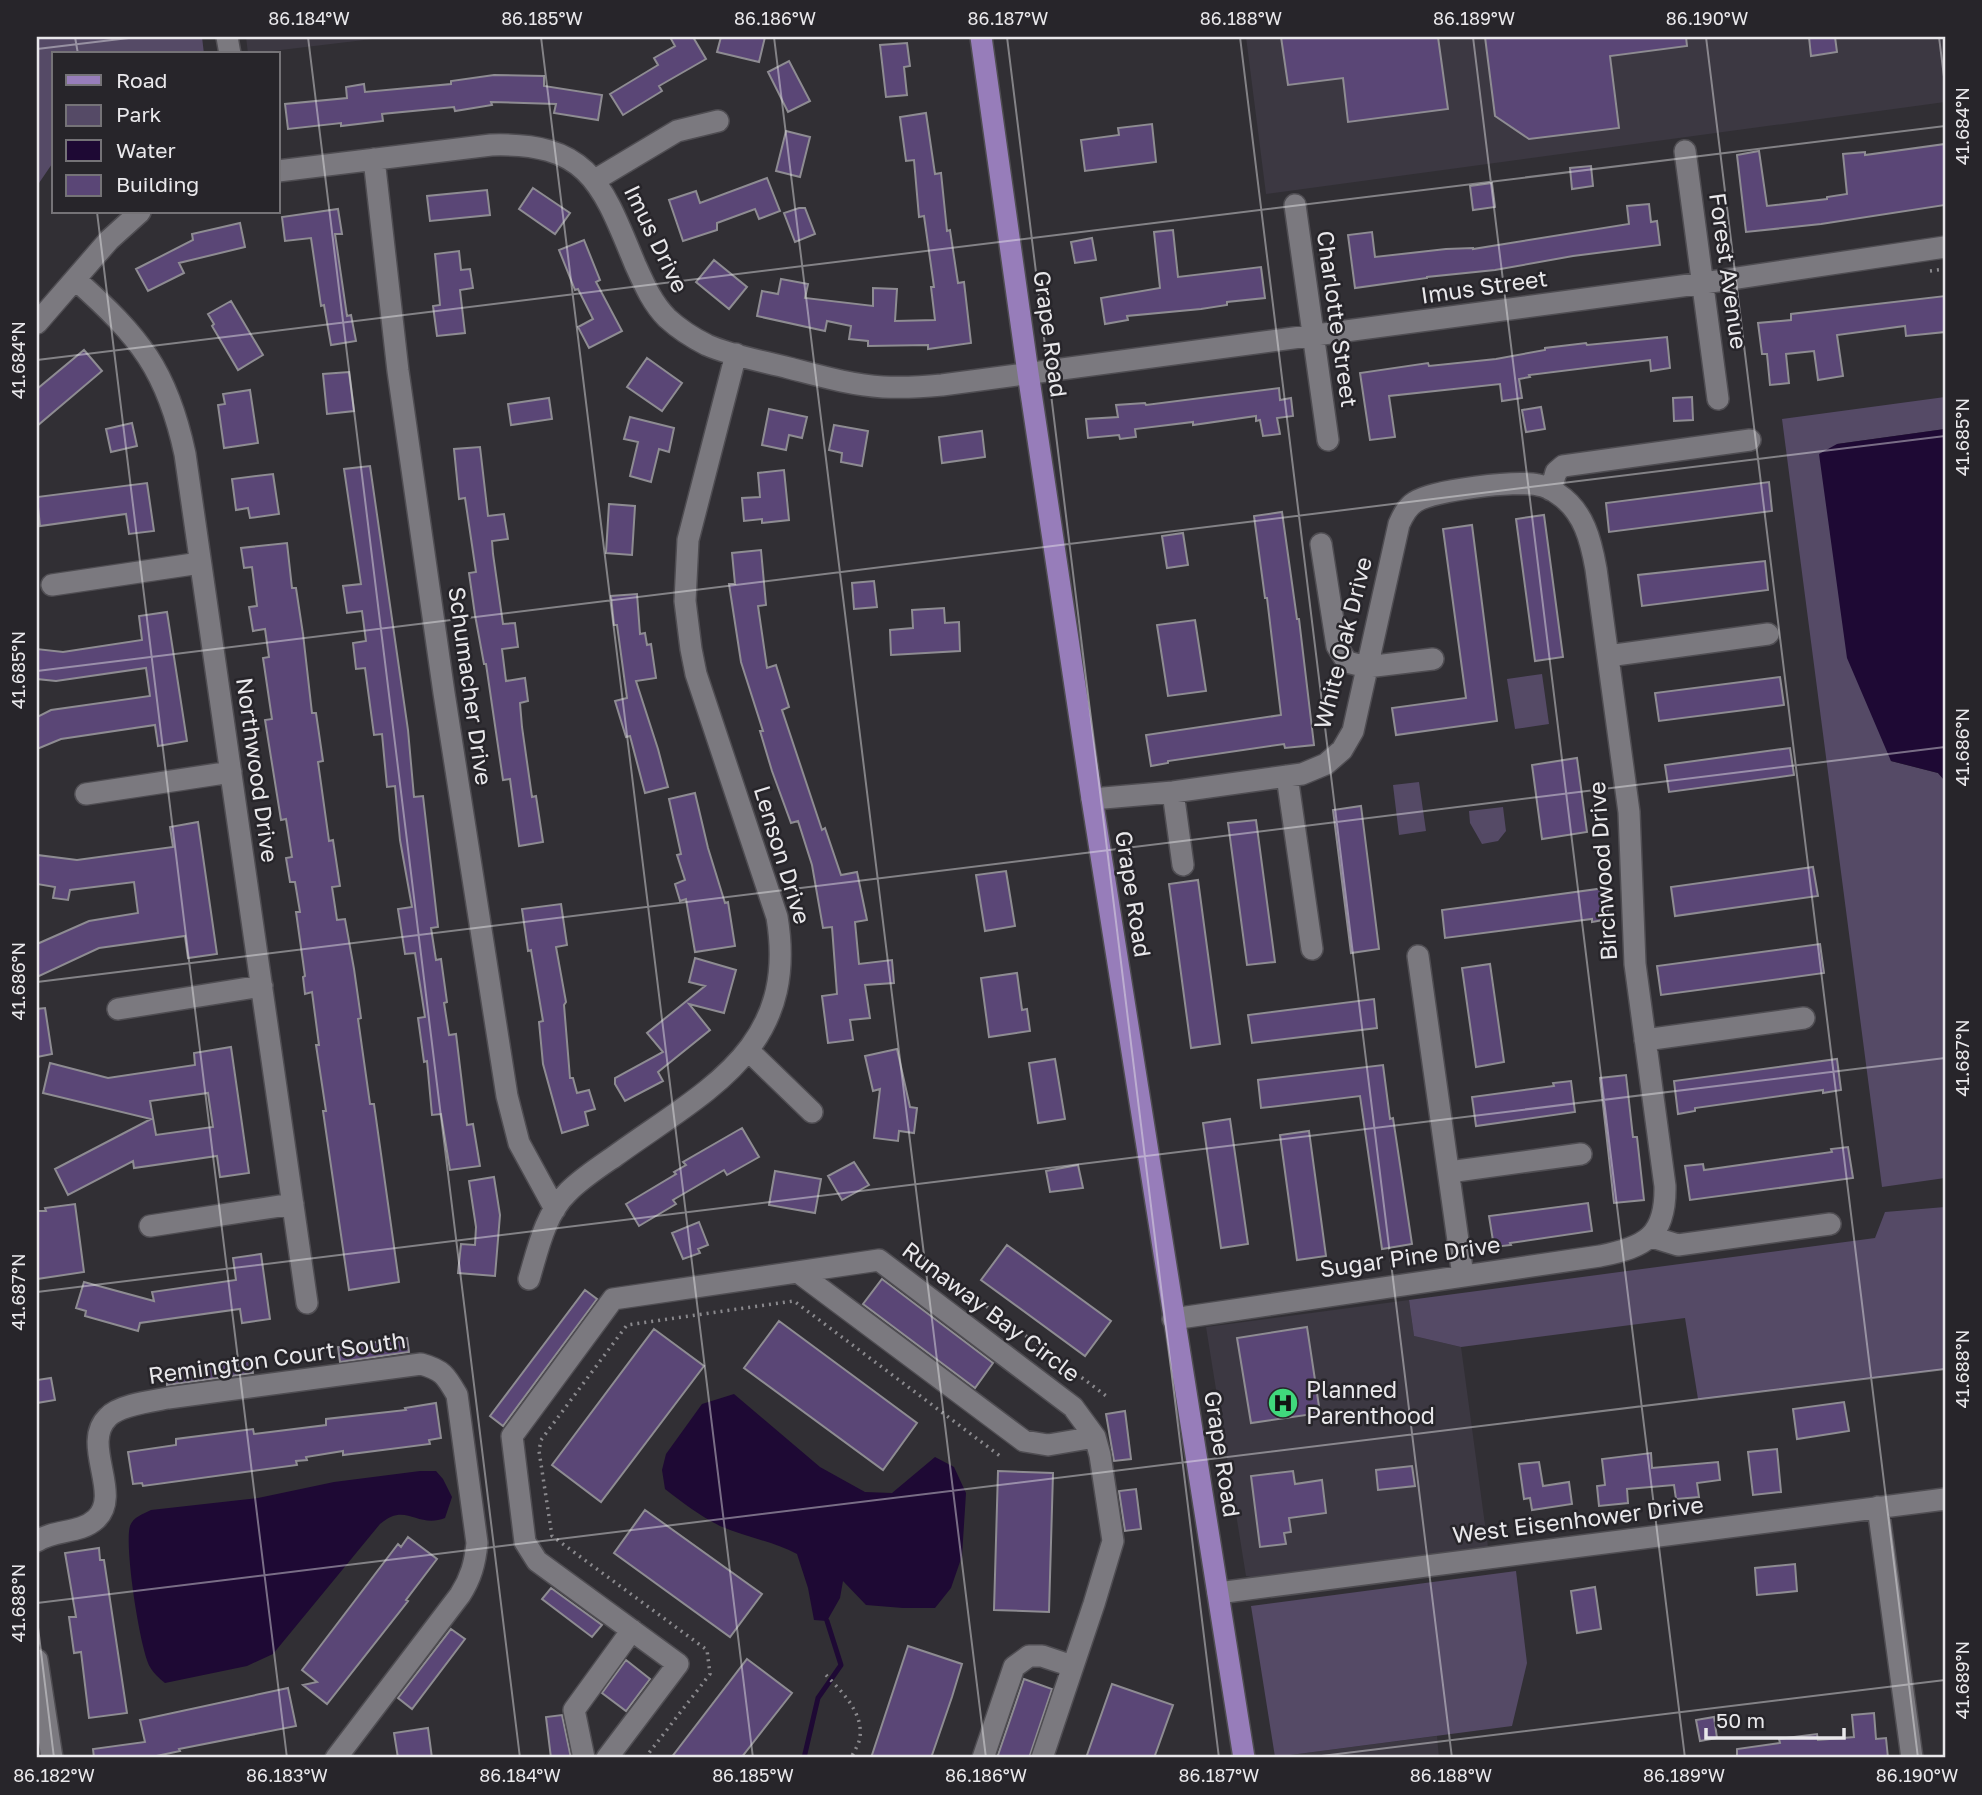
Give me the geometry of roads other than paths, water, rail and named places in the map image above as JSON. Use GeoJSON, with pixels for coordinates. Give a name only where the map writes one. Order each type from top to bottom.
{"type":"FeatureCollection","features":[{"type":"Feature","properties":{"kind":"main road","name":"Grape Road"},"geometry":{"type":"LineString","coordinates":[[981,37],[1092,799],[1244,1758]]}},
{"type":"Feature","properties":{"kind":"street"},"geometry":{"type":"LineString","coordinates":[[595,180],[671,134],[718,121]]}},
{"type":"Feature","properties":{"kind":"street","name":"Imus Drive"},"geometry":{"type":"LineString","coordinates":[[280,171],[491,145],[518,144],[546,148],[573,159],[595,180],[609,201],[654,303],[680,329],[710,346],[851,383],[882,387],[942,385],[1028,373]]}},
{"type":"Feature","properties":{"kind":"street","name":"Forest Avenue"},"geometry":{"type":"LineString","coordinates":[[1685,151],[1718,399]]}},
{"type":"Feature","properties":{"kind":"street","name":"Schumacher Drive"},"geometry":{"type":"LineString","coordinates":[[374,159],[398,371],[444,693],[507,1096],[519,1143],[555,1209]]}},
{"type":"Feature","properties":{"kind":"street","name":"Charlotte Street"},"geometry":{"type":"LineString","coordinates":[[1294,205],[1328,440]]}},
{"type":"Feature","properties":{"kind":"street"},"geometry":{"type":"LineString","coordinates":[[37,323],[109,240],[138,214]]}},
{"type":"Feature","properties":{"kind":"street","name":"Imus Street"},"geometry":{"type":"LineString","coordinates":[[1028,373],[1313,337],[1945,247]]}},
{"type":"Feature","properties":{"kind":"street","name":"Northwood Drive"},"geometry":{"type":"LineString","coordinates":[[76,280],[124,325],[158,370],[169,395],[185,454],[307,1303]]}},
{"type":"Feature","properties":{"kind":"street","name":"Lenson Drive"},"geometry":{"type":"LineString","coordinates":[[529,1279],[540,1242],[555,1209],[575,1186],[713,1085],[749,1051],[763,1028],[775,998],[780,973],[781,944],[777,917],[696,674],[685,601],[688,540],[736,354]]}},
{"type":"Feature","properties":{"kind":"street"},"geometry":{"type":"LineString","coordinates":[[1551,490],[1556,472],[1563,466],[1750,440]]}},
{"type":"Feature","properties":{"kind":"street","name":"White Oak Drive"},"geometry":{"type":"LineString","coordinates":[[1092,799],[1172,792],[1302,774],[1326,764],[1342,750],[1353,731],[1399,524],[1406,510],[1416,501],[1433,495],[1519,483],[1540,485],[1570,504]]}},
{"type":"Feature","properties":{"kind":"street","name":"Birchwood Drive"},"geometry":{"type":"LineString","coordinates":[[1570,504],[1591,540],[1629,812],[1635,964],[1665,1186],[1665,1207],[1660,1225],[1652,1237]]}},
{"type":"Feature","properties":{"kind":"street"},"geometry":{"type":"LineString","coordinates":[[1321,544],[1337,646],[1347,662],[1367,667],[1433,659]]}},
{"type":"Feature","properties":{"kind":"street"},"geometry":{"type":"LineString","coordinates":[[52,585],[200,563]]}},
{"type":"Feature","properties":{"kind":"street"},"geometry":{"type":"LineString","coordinates":[[1608,656],[1768,634]]}},
{"type":"Feature","properties":{"kind":"street"},"geometry":{"type":"LineString","coordinates":[[86,794],[231,772]]}},
{"type":"Feature","properties":{"kind":"street"},"geometry":{"type":"LineString","coordinates":[[1287,776],[1312,949]]}},
{"type":"Feature","properties":{"kind":"street"},"geometry":{"type":"LineString","coordinates":[[1172,792],[1183,865]]}},
{"type":"Feature","properties":{"kind":"street"},"geometry":{"type":"LineString","coordinates":[[1418,956],[1463,1276]]}},
{"type":"Feature","properties":{"kind":"street"},"geometry":{"type":"LineString","coordinates":[[118,1009],[262,986]]}},
{"type":"Feature","properties":{"kind":"street"},"geometry":{"type":"LineString","coordinates":[[1645,1040],[1804,1018]]}},
{"type":"Feature","properties":{"kind":"street"},"geometry":{"type":"LineString","coordinates":[[749,1051],[812,1112]]}},
{"type":"Feature","properties":{"kind":"street"},"geometry":{"type":"LineString","coordinates":[[1449,1172],[1581,1154]]}},
{"type":"Feature","properties":{"kind":"street"},"geometry":{"type":"LineString","coordinates":[[150,1226],[293,1204]]}},
{"type":"Feature","properties":{"kind":"street"},"geometry":{"type":"LineString","coordinates":[[1652,1237],[1678,1245],[1830,1224]]}},
{"type":"Feature","properties":{"kind":"street","name":"Sugar Pine Drive"},"geometry":{"type":"LineString","coordinates":[[1173,1320],[1624,1251],[1652,1237]]}},
{"type":"Feature","properties":{"kind":"street","name":"Runaway Bay Circle"},"geometry":{"type":"LineString","coordinates":[[607,1758],[678,1664],[537,1561],[525,1542],[512,1436],[613,1299],[879,1260],[1073,1407],[1094,1437],[1100,1455],[1113,1541],[1041,1758]]}},
{"type":"Feature","properties":{"kind":"street"},"geometry":{"type":"LineString","coordinates":[[798,1272],[1024,1441],[1048,1445],[1094,1437]]}},
{"type":"Feature","properties":{"kind":"street","name":"Remington Court South"},"geometry":{"type":"LineString","coordinates":[[37,1541],[51,1534],[85,1526],[102,1511],[106,1501],[98,1445],[100,1427],[109,1415],[135,1405],[169,1398],[421,1364],[437,1368],[457,1395],[477,1543],[475,1563],[469,1581],[460,1595],[335,1758]]}},
{"type":"Feature","properties":{"kind":"street","name":"West Eisenhower Drive"},"geometry":{"type":"LineString","coordinates":[[1218,1593],[1945,1499]]}},
{"type":"Feature","properties":{"kind":"street"},"geometry":{"type":"LineString","coordinates":[[1878,1507],[1912,1758]]}},
{"type":"Feature","properties":{"kind":"street"},"geometry":{"type":"LineString","coordinates":[[583,1758],[574,1710],[632,1630]]}},
{"type":"Feature","properties":{"kind":"street"},"geometry":{"type":"LineString","coordinates":[[983,1758],[1014,1667],[1029,1656],[1042,1656],[1072,1667]]}},
{"type":"Feature","properties":{"kind":"street"},"geometry":{"type":"LineString","coordinates":[[37,1660],[52,1758]]}},
{"type":"Feature","properties":{"kind":"water"},"geometry":{"type":"Polygon","coordinates":[[[1945,429],[1945,781],[1938,773],[1891,761],[1847,658],[1819,454],[1837,444],[1945,429]]]}},
{"type":"Feature","properties":{"kind":"water"},"geometry":{"type":"Polygon","coordinates":[[[734,1394],[820,1467],[865,1492],[892,1493],[935,1457],[954,1467],[966,1493],[962,1556],[951,1588],[935,1608],[866,1605],[843,1581],[840,1598],[827,1621],[814,1620],[808,1588],[797,1554],[720,1526],[665,1489],[662,1470],[666,1454],[702,1404],[734,1394]]]}},
{"type":"Feature","properties":{"kind":"water"},"geometry":{"type":"Polygon","coordinates":[[[436,1471],[443,1479],[452,1497],[445,1518],[427,1520],[397,1515],[380,1524],[273,1654],[247,1666],[165,1683],[153,1672],[142,1640],[131,1574],[129,1537],[131,1523],[136,1518],[151,1510],[258,1498],[334,1482],[436,1471]]]}},
{"type":"Feature","properties":{"kind":"waterway"},"geometry":{"type":"LineString","coordinates":[[804,1758],[818,1698],[841,1665],[827,1621]]}},
{"type":"Feature","properties":{"kind":"place","name":"Planned Parenthood"},"geometry":{"type":"Point","coordinates":[1283,1403]}}]}
